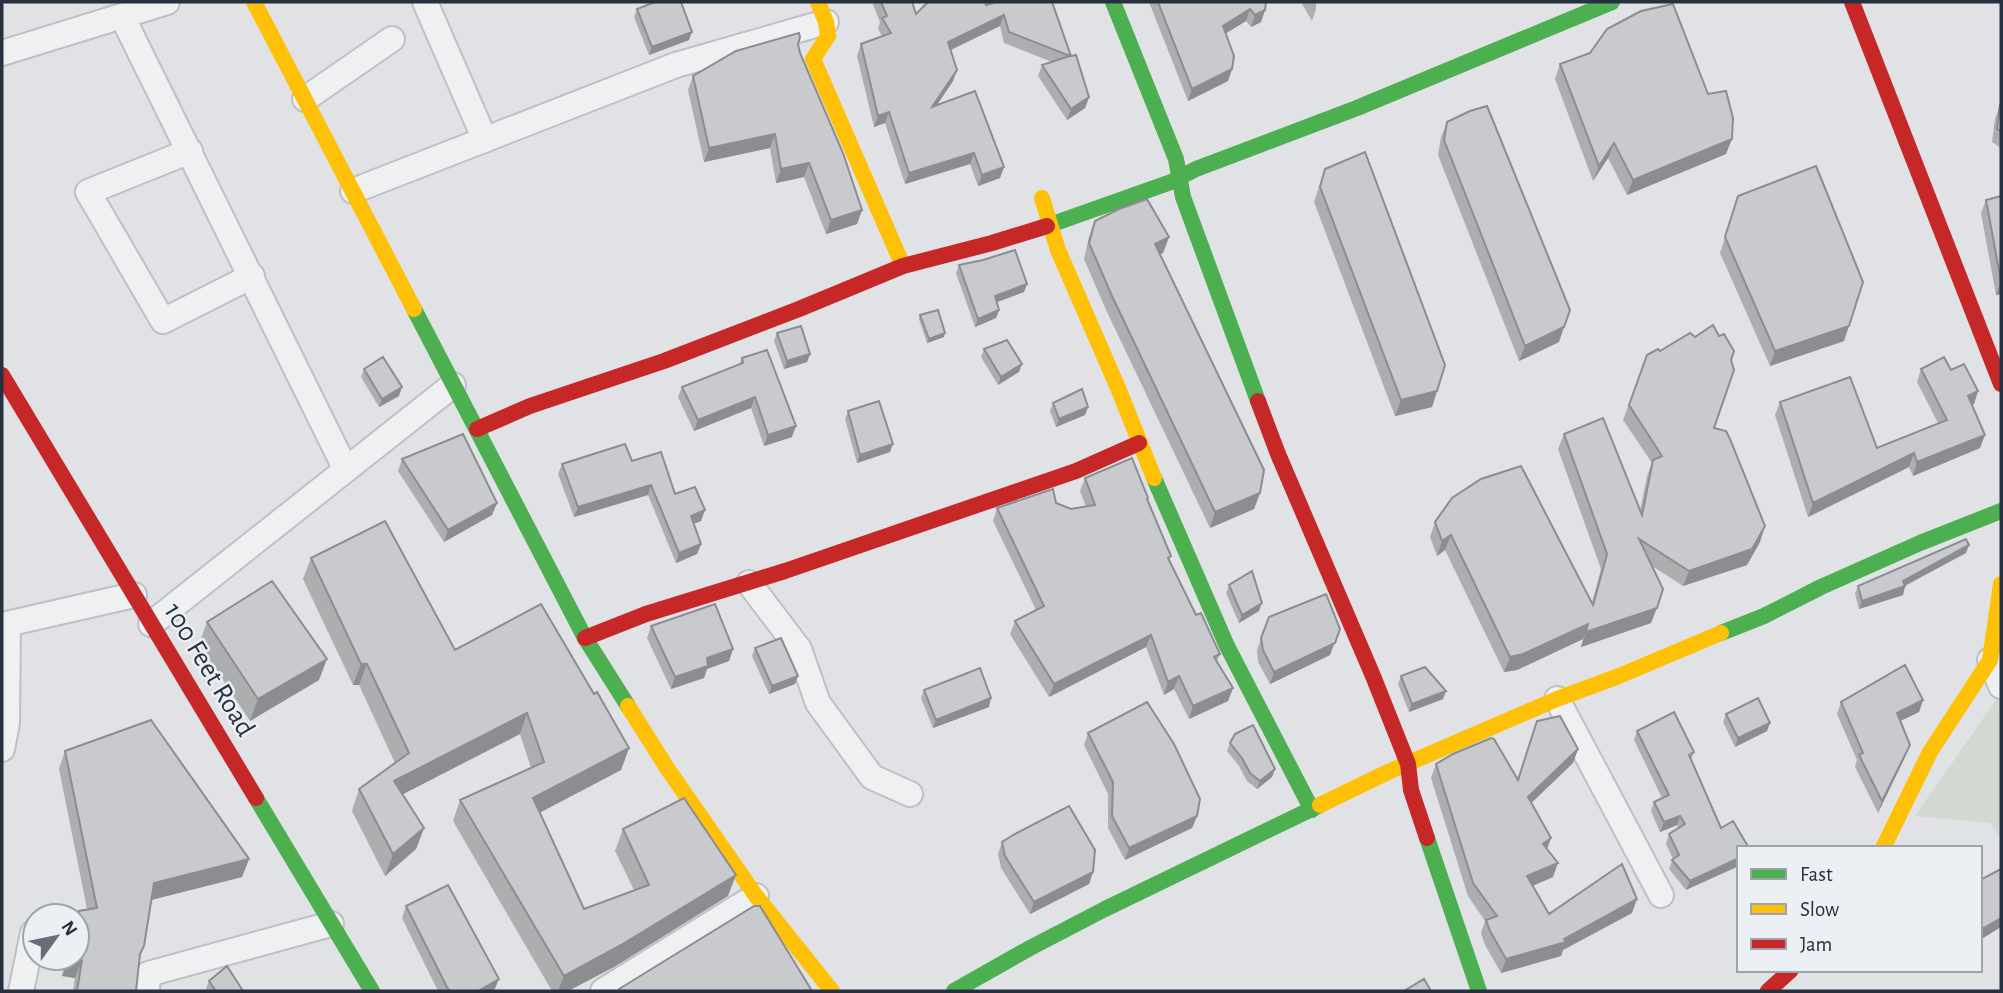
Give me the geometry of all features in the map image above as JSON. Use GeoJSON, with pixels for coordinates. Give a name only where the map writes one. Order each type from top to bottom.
{"type":"FeatureCollection","features":[{"type":"Feature","properties":{"kind":"main road"},"geometry":{"type":"LineString","coordinates":[[254,2],[585,638],[667,768],[756,896],[832,991]]}},
{"type":"Feature","properties":{"kind":"main road"},"geometry":{"type":"LineString","coordinates":[[1113,2],[1176,159],[1183,197],[1278,454],[1408,764],[1411,789],[1479,991]]}},
{"type":"Feature","properties":{"kind":"main road"},"geometry":{"type":"LineString","coordinates":[[477,429],[530,406],[749,329],[902,266],[1051,225],[1180,178],[1196,169],[1357,108],[1612,2]]}},
{"type":"Feature","properties":{"kind":"main road"},"geometry":{"type":"LineString","coordinates":[[1852,2],[2001,384]]}},
{"type":"Feature","properties":{"kind":"main road"},"geometry":{"type":"LineString","coordinates":[[822,12],[828,36],[813,59],[902,266]]}},
{"type":"Feature","properties":{"kind":"main road"},"geometry":{"type":"LineString","coordinates":[[1042,198],[1058,250],[1227,646],[1311,810]]}},
{"type":"Feature","properties":{"kind":"main road","name":"100 Feet Road"},"geometry":{"type":"LineString","coordinates":[[2,375],[12,412],[134,595],[372,991]]}},
{"type":"Feature","properties":{"kind":"main road"},"geometry":{"type":"LineString","coordinates":[[585,638],[646,614],[749,583],[1076,471],[1139,443]]}},
{"type":"Feature","properties":{"kind":"main road"},"geometry":{"type":"LineString","coordinates":[[954,991],[1105,909],[1408,764],[1557,699],[1764,616],[1821,587],[1920,543],[2001,511]]}},
{"type":"Feature","properties":{"kind":"main road"},"geometry":{"type":"LineString","coordinates":[[1884,846],[1930,752],[1990,660],[2001,584]]}},
{"type":"Feature","properties":{"kind":"main road"},"geometry":{"type":"LineString","coordinates":[[1768,991],[1789,972]]}},
{"type":"Feature","properties":{"kind":"street"},"geometry":{"type":"LineString","coordinates":[[2,53],[167,2]]}},
{"type":"Feature","properties":{"kind":"street"},"geometry":{"type":"LineString","coordinates":[[425,2],[485,140]]}},
{"type":"Feature","properties":{"kind":"street"},"geometry":{"type":"LineString","coordinates":[[353,191],[676,65],[822,12]]}},
{"type":"Feature","properties":{"kind":"street"},"geometry":{"type":"LineString","coordinates":[[122,16],[346,470]]}},
{"type":"Feature","properties":{"kind":"street"},"geometry":{"type":"LineString","coordinates":[[305,99],[392,39]]}},
{"type":"Feature","properties":{"kind":"street"},"geometry":{"type":"LineString","coordinates":[[190,150],[88,192],[163,321],[252,275]]}},
{"type":"Feature","properties":{"kind":"street"},"geometry":{"type":"LineString","coordinates":[[151,624],[453,385]]}},
{"type":"Feature","properties":{"kind":"street"},"geometry":{"type":"LineString","coordinates":[[749,583],[799,649],[818,703],[872,777],[910,794]]}},
{"type":"Feature","properties":{"kind":"street"},"geometry":{"type":"LineString","coordinates":[[2,743],[7,723],[5,624],[134,595]]}},
{"type":"Feature","properties":{"kind":"street"},"geometry":{"type":"LineString","coordinates":[[1990,660],[2001,686]]}},
{"type":"Feature","properties":{"kind":"street"},"geometry":{"type":"LineString","coordinates":[[1557,699],[1661,895]]}},
{"type":"Feature","properties":{"kind":"street"},"geometry":{"type":"LineString","coordinates":[[603,991],[756,896]]}},
{"type":"Feature","properties":{"kind":"street"},"geometry":{"type":"LineString","coordinates":[[146,991],[148,974],[331,924]]}},
{"type":"Feature","properties":{"kind":"street"},"geometry":{"type":"LineString","coordinates":[[21,991],[25,972]]}},
{"type":"Feature","properties":{"kind":"shaded area"},"geometry":{"type":"Polygon","coordinates":[[[2001,693],[2001,838],[1990,823],[1915,816],[2001,693]]]}},
{"type":"Feature","properties":{"kind":"building"},"geometry":{"type":"Polygon","coordinates":[[[655,2],[681,2],[692,32],[652,47],[637,9],[655,2]]]}},
{"type":"Feature","properties":{"kind":"building"},"geometry":{"type":"Polygon","coordinates":[[[881,2],[912,2],[916,14],[928,2],[985,2],[986,5],[996,2],[1052,2],[1071,56],[1076,55],[1089,97],[1071,109],[1042,65],[1070,56],[1009,32],[1004,15],[948,42],[957,70],[932,107],[975,91],[1004,167],[982,175],[974,153],[909,173],[889,112],[878,116],[861,44],[891,33],[882,18],[887,16],[881,2]]]}},
{"type":"Feature","properties":{"kind":"building"},"geometry":{"type":"Polygon","coordinates":[[[1158,2],[1266,2],[1265,10],[1255,15],[1250,9],[1223,26],[1234,56],[1232,69],[1192,89],[1158,2]]]}},
{"type":"Feature","properties":{"kind":"building"},"geometry":{"type":"Polygon","coordinates":[[[1673,4],[1708,94],[1726,91],[1733,118],[1732,139],[1633,180],[1614,143],[1599,166],[1560,64],[1590,53],[1607,29],[1641,11],[1673,4]]]}},
{"type":"Feature","properties":{"kind":"building"},"geometry":{"type":"Polygon","coordinates":[[[799,33],[800,53],[843,153],[862,210],[831,220],[809,163],[781,169],[775,134],[709,148],[693,76],[736,51],[799,33]]]}},
{"type":"Feature","properties":{"kind":"building"},"geometry":{"type":"Polygon","coordinates":[[[2001,105],[2001,131],[1997,129],[2001,105]]]}},
{"type":"Feature","properties":{"kind":"building"},"geometry":{"type":"Polygon","coordinates":[[[1487,106],[1570,310],[1564,327],[1525,346],[1444,140],[1447,122],[1487,106]]]}},
{"type":"Feature","properties":{"kind":"building"},"geometry":{"type":"Polygon","coordinates":[[[1365,152],[1445,365],[1437,391],[1401,400],[1320,187],[1325,169],[1365,152]]]}},
{"type":"Feature","properties":{"kind":"building"},"geometry":{"type":"Polygon","coordinates":[[[1816,166],[1863,282],[1849,326],[1775,351],[1725,237],[1738,196],[1816,166]]]}},
{"type":"Feature","properties":{"kind":"building"},"geometry":{"type":"Polygon","coordinates":[[[2001,196],[2001,281],[1986,200],[2001,196]]]}},
{"type":"Feature","properties":{"kind":"building"},"geometry":{"type":"Polygon","coordinates":[[[1147,199],[1169,237],[1155,244],[1264,470],[1260,493],[1215,512],[1089,243],[1095,221],[1147,199]]]}},
{"type":"Feature","properties":{"kind":"building"},"geometry":{"type":"Polygon","coordinates":[[[1015,250],[1027,284],[995,296],[999,310],[978,319],[959,265],[1015,250]]]}},
{"type":"Feature","properties":{"kind":"building"},"geometry":{"type":"Polygon","coordinates":[[[938,310],[945,333],[929,339],[920,315],[938,310]]]}},
{"type":"Feature","properties":{"kind":"building"},"geometry":{"type":"Polygon","coordinates":[[[1713,325],[1719,336],[1724,334],[1734,351],[1731,360],[1734,370],[1714,428],[1726,431],[1765,526],[1752,549],[1689,571],[1639,539],[1663,589],[1657,608],[1586,632],[1588,624],[1523,654],[1510,657],[1451,535],[1442,541],[1435,522],[1452,498],[1481,479],[1521,466],[1593,605],[1607,554],[1564,434],[1603,418],[1642,515],[1653,460],[1662,456],[1629,405],[1647,355],[1658,349],[1660,351],[1690,333],[1695,337],[1713,325]]]}},
{"type":"Feature","properties":{"kind":"building"},"geometry":{"type":"Polygon","coordinates":[[[801,326],[810,354],[787,361],[777,333],[801,326]]]}},
{"type":"Feature","properties":{"kind":"building"},"geometry":{"type":"Polygon","coordinates":[[[1007,340],[1022,364],[1001,377],[984,349],[1007,340]]]}},
{"type":"Feature","properties":{"kind":"building"},"geometry":{"type":"Polygon","coordinates":[[[767,350],[796,426],[768,435],[755,397],[698,420],[682,387],[743,363],[742,358],[767,350]]]}},
{"type":"Feature","properties":{"kind":"building"},"geometry":{"type":"Polygon","coordinates":[[[383,357],[402,387],[382,399],[364,369],[383,357]]]}},
{"type":"Feature","properties":{"kind":"building"},"geometry":{"type":"Polygon","coordinates":[[[1944,357],[1951,370],[1964,364],[1978,391],[1968,396],[1985,435],[1917,462],[1914,453],[1813,503],[1780,402],[1850,377],[1877,448],[1947,420],[1921,369],[1944,357]]]}},
{"type":"Feature","properties":{"kind":"building"},"geometry":{"type":"Polygon","coordinates":[[[1082,389],[1088,407],[1059,419],[1053,403],[1082,389]]]}},
{"type":"Feature","properties":{"kind":"building"},"geometry":{"type":"Polygon","coordinates":[[[879,401],[893,444],[860,455],[848,411],[879,401]]]}},
{"type":"Feature","properties":{"kind":"building"},"geometry":{"type":"Polygon","coordinates":[[[463,434],[497,503],[448,530],[402,459],[463,434]]]}},
{"type":"Feature","properties":{"kind":"building"},"geometry":{"type":"Polygon","coordinates":[[[625,444],[632,461],[661,452],[675,494],[695,487],[705,510],[691,516],[701,544],[679,553],[651,485],[578,507],[562,464],[625,444]]]}},
{"type":"Feature","properties":{"kind":"building"},"geometry":{"type":"Polygon","coordinates":[[[1132,458],[1171,556],[1168,558],[1196,615],[1201,613],[1220,654],[1214,657],[1233,688],[1193,706],[1179,676],[1168,682],[1151,635],[1054,684],[1015,621],[1044,606],[997,508],[1053,489],[1056,503],[1071,509],[1095,505],[1085,478],[1132,458]]]}},
{"type":"Feature","properties":{"kind":"building"},"geometry":{"type":"Polygon","coordinates":[[[385,521],[455,650],[541,604],[629,748],[533,798],[584,909],[649,885],[623,829],[684,798],[736,875],[621,945],[564,976],[460,800],[544,762],[527,713],[394,781],[424,828],[393,854],[359,789],[409,753],[367,664],[361,664],[311,558],[385,521]]]}},
{"type":"Feature","properties":{"kind":"building"},"geometry":{"type":"Polygon","coordinates":[[[1966,539],[1969,545],[1903,581],[1905,586],[1862,601],[1858,586],[1966,539]]]}},
{"type":"Feature","properties":{"kind":"building"},"geometry":{"type":"Polygon","coordinates":[[[1252,571],[1262,603],[1242,615],[1229,585],[1252,571]]]}},
{"type":"Feature","properties":{"kind":"building"},"geometry":{"type":"Polygon","coordinates":[[[272,581],[327,659],[258,699],[207,622],[272,581]]]}},
{"type":"Feature","properties":{"kind":"building"},"geometry":{"type":"Polygon","coordinates":[[[1326,594],[1340,629],[1335,643],[1274,672],[1263,650],[1261,638],[1269,617],[1326,594]]]}},
{"type":"Feature","properties":{"kind":"building"},"geometry":{"type":"Polygon","coordinates":[[[715,604],[733,649],[707,658],[708,666],[675,677],[651,626],[715,604]]]}},
{"type":"Feature","properties":{"kind":"building"},"geometry":{"type":"Polygon","coordinates":[[[781,638],[798,676],[772,686],[755,648],[781,638]]]}},
{"type":"Feature","properties":{"kind":"building"},"geometry":{"type":"Polygon","coordinates":[[[1905,665],[1923,700],[1897,713],[1910,745],[1882,801],[1859,755],[1863,753],[1841,702],[1905,665]]]}},
{"type":"Feature","properties":{"kind":"building"},"geometry":{"type":"Polygon","coordinates":[[[1425,667],[1446,691],[1412,704],[1401,676],[1425,667]]]}},
{"type":"Feature","properties":{"kind":"building"},"geometry":{"type":"Polygon","coordinates":[[[980,668],[991,698],[936,720],[924,690],[980,668]]]}},
{"type":"Feature","properties":{"kind":"building"},"geometry":{"type":"Polygon","coordinates":[[[1758,698],[1770,723],[1738,738],[1726,714],[1758,698]]]}},
{"type":"Feature","properties":{"kind":"building"},"geometry":{"type":"Polygon","coordinates":[[[1147,702],[1174,744],[1200,799],[1197,816],[1129,848],[1112,816],[1113,782],[1088,733],[1147,702]]]}},
{"type":"Feature","properties":{"kind":"building"},"geometry":{"type":"Polygon","coordinates":[[[1674,712],[1694,752],[1689,755],[1721,828],[1733,821],[1748,846],[1737,846],[1737,859],[1690,881],[1672,860],[1679,855],[1669,834],[1685,824],[1680,816],[1664,822],[1654,802],[1669,795],[1637,731],[1674,712]]]}},
{"type":"Feature","properties":{"kind":"building"},"geometry":{"type":"Polygon","coordinates":[[[1560,716],[1578,749],[1528,797],[1551,838],[1543,844],[1558,863],[1527,876],[1549,914],[1622,864],[1637,899],[1564,939],[1566,942],[1506,959],[1486,920],[1497,916],[1473,883],[1436,764],[1491,738],[1518,780],[1537,721],[1560,716]]]}},
{"type":"Feature","properties":{"kind":"building"},"geometry":{"type":"Polygon","coordinates":[[[151,720],[249,859],[154,883],[144,946],[140,954],[136,991],[77,991],[80,972],[91,972],[91,909],[97,908],[65,751],[151,720]]]}},
{"type":"Feature","properties":{"kind":"building"},"geometry":{"type":"Polygon","coordinates":[[[1253,725],[1275,769],[1260,781],[1250,773],[1230,743],[1235,734],[1253,725]]]}},
{"type":"Feature","properties":{"kind":"building"},"geometry":{"type":"Polygon","coordinates":[[[1069,806],[1095,850],[1093,872],[1034,902],[1005,856],[1002,842],[1069,806]]]}},
{"type":"Feature","properties":{"kind":"building"},"geometry":{"type":"Polygon","coordinates":[[[2001,869],[2001,918],[1982,929],[1982,879],[2001,869]]]}},
{"type":"Feature","properties":{"kind":"building"},"geometry":{"type":"Polygon","coordinates":[[[448,885],[499,979],[478,991],[449,991],[406,906],[448,885]]]}},
{"type":"Feature","properties":{"kind":"building"},"geometry":{"type":"Polygon","coordinates":[[[754,906],[760,906],[812,991],[620,991],[619,989],[754,906]]]}},
{"type":"Feature","properties":{"kind":"building"},"geometry":{"type":"Polygon","coordinates":[[[227,966],[243,991],[216,991],[209,981],[227,966]]]}},
{"type":"Feature","properties":{"kind":"building"},"geometry":{"type":"Polygon","coordinates":[[[1424,979],[1431,991],[1404,991],[1424,979]]]}},
{"type":"Feature","properties":{"kind":"traffic: fast"},"geometry":{"type":"LineString","coordinates":[[1113,2],[1176,159],[1183,197],[1258,401]]}},
{"type":"Feature","properties":{"kind":"traffic: fast"},"geometry":{"type":"LineString","coordinates":[[1047,226],[1171,182],[1196,169],[1357,108],[1612,2]]}},
{"type":"Feature","properties":{"kind":"traffic: fast"},"geometry":{"type":"LineString","coordinates":[[414,309],[585,638],[628,706]]}},
{"type":"Feature","properties":{"kind":"traffic: fast"},"geometry":{"type":"LineString","coordinates":[[1154,478],[1227,646],[1312,810]]}},
{"type":"Feature","properties":{"kind":"traffic: fast"},"geometry":{"type":"LineString","coordinates":[[1721,633],[1764,616],[1821,587],[1920,543],[2001,511]]}},
{"type":"Feature","properties":{"kind":"traffic: fast"},"geometry":{"type":"LineString","coordinates":[[256,798],[372,991]]}},
{"type":"Feature","properties":{"kind":"traffic: fast"},"geometry":{"type":"LineString","coordinates":[[954,991],[1105,909],[1320,805]]}},
{"type":"Feature","properties":{"kind":"traffic: fast"},"geometry":{"type":"LineString","coordinates":[[1427,838],[1479,991]]}},
{"type":"Feature","properties":{"kind":"traffic: slow"},"geometry":{"type":"LineString","coordinates":[[254,2],[414,309]]}},
{"type":"Feature","properties":{"kind":"traffic: slow"},"geometry":{"type":"LineString","coordinates":[[818,2],[828,36],[813,59],[903,266]]}},
{"type":"Feature","properties":{"kind":"traffic: slow"},"geometry":{"type":"LineString","coordinates":[[1042,198],[1058,250],[1154,478]]}},
{"type":"Feature","properties":{"kind":"traffic: slow"},"geometry":{"type":"LineString","coordinates":[[1884,846],[1930,752],[1990,660],[2001,584]]}},
{"type":"Feature","properties":{"kind":"traffic: slow"},"geometry":{"type":"LineString","coordinates":[[1320,805],[1388,772],[1557,699],[1721,633]]}},
{"type":"Feature","properties":{"kind":"traffic: slow"},"geometry":{"type":"LineString","coordinates":[[628,706],[667,768],[756,896],[832,991]]}},
{"type":"Feature","properties":{"kind":"traffic: jam"},"geometry":{"type":"LineString","coordinates":[[1852,2],[2001,384]]}},
{"type":"Feature","properties":{"kind":"traffic: jam"},"geometry":{"type":"LineString","coordinates":[[477,429],[530,406],[664,361],[903,266],[1047,226]]}},
{"type":"Feature","properties":{"kind":"traffic: jam"},"geometry":{"type":"LineString","coordinates":[[2,375],[256,798]]}},
{"type":"Feature","properties":{"kind":"traffic: jam"},"geometry":{"type":"LineString","coordinates":[[1258,401],[1408,764],[1411,790],[1427,838]]}},
{"type":"Feature","properties":{"kind":"traffic: jam"},"geometry":{"type":"LineString","coordinates":[[585,638],[646,614],[785,571],[1076,471],[1139,443]]}},
{"type":"Feature","properties":{"kind":"traffic: jam"},"geometry":{"type":"LineString","coordinates":[[1768,991],[1789,972]]}}]}
